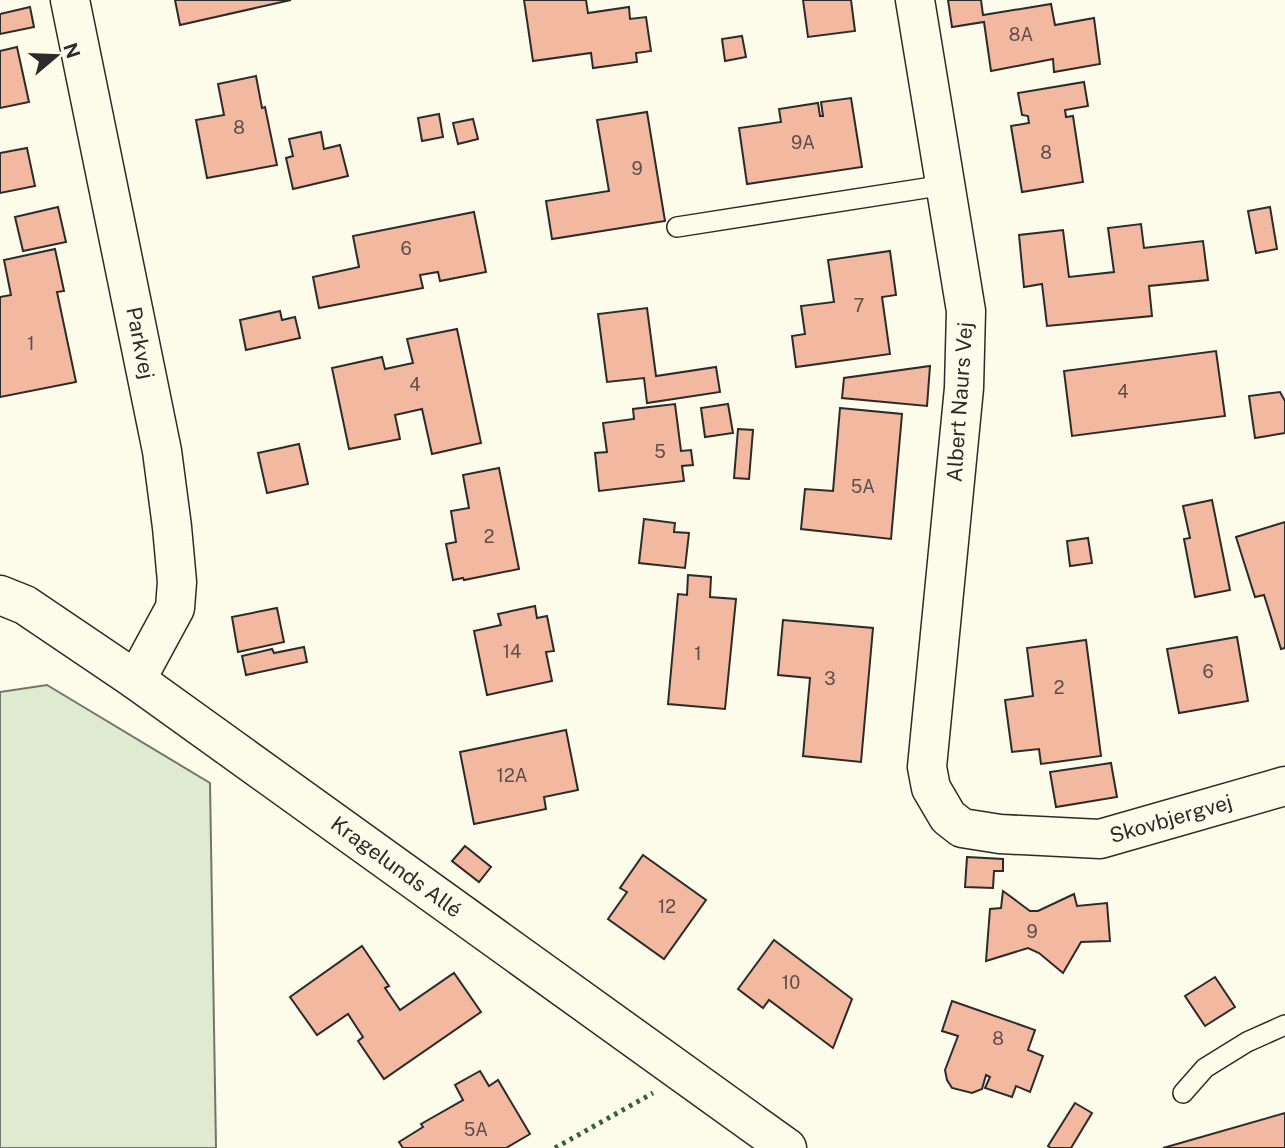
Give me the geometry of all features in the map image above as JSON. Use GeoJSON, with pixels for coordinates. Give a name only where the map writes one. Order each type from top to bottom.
{"type":"FeatureCollection","features":[{"type":"Feature","properties":{"kind":"street","name":"Parkvej"},"geometry":{"type":"LineString","coordinates":[[71,0],[162,451],[177,582],[175,608],[136,680]]}},
{"type":"Feature","properties":{"kind":"street","name":"Albert Naurs Vej"},"geometry":{"type":"LineString","coordinates":[[915,0],[966,311],[964,388],[927,767],[931,788],[939,805]]}},
{"type":"Feature","properties":{"kind":"street","name":"Kragelunds Allé"},"geometry":{"type":"LineString","coordinates":[[0,595],[25,605],[136,680],[787,1148]]}},
{"type":"Feature","properties":{"kind":"street","name":"Skovbjergvej"},"geometry":{"type":"LineString","coordinates":[[939,805],[948,817],[962,828],[1000,834],[1100,839],[1285,786]]}},
{"type":"Feature","properties":{"kind":"lane"},"geometry":{"type":"LineString","coordinates":[[677,227],[945,185]]}},
{"type":"Feature","properties":{"kind":"lane"},"geometry":{"type":"LineString","coordinates":[[1183,1093],[1205,1068],[1247,1042],[1285,1025]]}},
{"type":"Feature","properties":{"kind":"green space"},"geometry":{"type":"Polygon","coordinates":[[[47,685],[210,783],[216,1148],[0,1148],[0,692],[47,685]]]}},
{"type":"Feature","properties":{"kind":"building"},"geometry":{"type":"Polygon","coordinates":[[[175,0],[291,0],[180,25],[175,0]]]}},
{"type":"Feature","properties":{"kind":"building"},"geometry":{"type":"Polygon","coordinates":[[[524,0],[586,0],[588,13],[629,7],[630,19],[646,17],[651,51],[636,53],[637,62],[593,68],[591,53],[533,61],[524,0]]]}},
{"type":"Feature","properties":{"kind":"building"},"geometry":{"type":"Polygon","coordinates":[[[803,0],[851,0],[855,31],[808,37],[803,0]]]}},
{"type":"Feature","properties":{"kind":"building"},"geometry":{"type":"Polygon","coordinates":[[[948,0],[981,0],[983,15],[1051,4],[1055,25],[1094,18],[1100,64],[1054,72],[1053,59],[991,71],[984,22],[952,27],[948,0]]]}},
{"type":"Feature","properties":{"kind":"building"},"geometry":{"type":"Polygon","coordinates":[[[30,7],[34,27],[0,34],[0,14],[30,7]]]}},
{"type":"Feature","properties":{"kind":"building"},"geometry":{"type":"Polygon","coordinates":[[[742,36],[746,57],[725,61],[722,39],[742,36]]]}},
{"type":"Feature","properties":{"kind":"building"},"geometry":{"type":"Polygon","coordinates":[[[17,47],[29,102],[0,108],[0,51],[17,47]]]}},
{"type":"Feature","properties":{"kind":"building"},"geometry":{"type":"Polygon","coordinates":[[[256,76],[277,165],[207,178],[196,120],[224,115],[218,84],[256,76]]]}},
{"type":"Feature","properties":{"kind":"building"},"geometry":{"type":"Polygon","coordinates":[[[1084,82],[1088,106],[1065,110],[1066,117],[1073,116],[1083,182],[1022,192],[1011,126],[1029,123],[1028,116],[1022,115],[1018,93],[1084,82]]]}},
{"type":"Feature","properties":{"kind":"building"},"geometry":{"type":"Polygon","coordinates":[[[851,98],[862,167],[747,184],[739,128],[781,122],[779,109],[818,103],[820,116],[823,116],[821,102],[851,98]]]}},
{"type":"Feature","properties":{"kind":"building"},"geometry":{"type":"Polygon","coordinates":[[[647,112],[665,221],[552,239],[546,201],[609,191],[597,120],[647,112]]]}},
{"type":"Feature","properties":{"kind":"building"},"geometry":{"type":"Polygon","coordinates":[[[439,114],[443,137],[422,141],[418,118],[439,114]]]}},
{"type":"Feature","properties":{"kind":"building"},"geometry":{"type":"Polygon","coordinates":[[[473,119],[478,139],[458,144],[453,123],[473,119]]]}},
{"type":"Feature","properties":{"kind":"building"},"geometry":{"type":"Polygon","coordinates":[[[321,132],[324,149],[340,145],[348,176],[293,189],[286,158],[293,156],[289,139],[321,132]]]}},
{"type":"Feature","properties":{"kind":"building"},"geometry":{"type":"Polygon","coordinates":[[[27,148],[35,186],[0,193],[0,153],[27,148]]]}},
{"type":"Feature","properties":{"kind":"building"},"geometry":{"type":"Polygon","coordinates":[[[58,207],[66,242],[23,251],[15,217],[58,207]]]}},
{"type":"Feature","properties":{"kind":"building"},"geometry":{"type":"Polygon","coordinates":[[[1270,207],[1277,249],[1256,253],[1248,211],[1270,207]]]}},
{"type":"Feature","properties":{"kind":"building"},"geometry":{"type":"Polygon","coordinates":[[[474,212],[486,272],[440,281],[438,272],[420,275],[423,288],[319,308],[313,277],[359,267],[353,236],[474,212]]]}},
{"type":"Feature","properties":{"kind":"building"},"geometry":{"type":"Polygon","coordinates":[[[1141,224],[1144,248],[1203,241],[1208,280],[1149,286],[1152,316],[1047,326],[1042,284],[1024,287],[1019,235],[1063,230],[1069,277],[1114,272],[1108,228],[1141,224]]]}},
{"type":"Feature","properties":{"kind":"building"},"geometry":{"type":"Polygon","coordinates":[[[55,249],[64,291],[57,292],[76,382],[0,397],[0,297],[11,295],[4,260],[55,249]]]}},
{"type":"Feature","properties":{"kind":"building"},"geometry":{"type":"Polygon","coordinates":[[[890,251],[896,295],[882,297],[890,354],[796,367],[792,336],[805,334],[801,306],[834,302],[828,260],[890,251]]]}},
{"type":"Feature","properties":{"kind":"building"},"geometry":{"type":"Polygon","coordinates":[[[647,308],[656,376],[716,367],[720,392],[647,403],[644,378],[607,382],[598,314],[647,308]]]}},
{"type":"Feature","properties":{"kind":"building"},"geometry":{"type":"Polygon","coordinates":[[[280,311],[282,320],[295,317],[300,338],[246,350],[240,320],[280,311]]]}},
{"type":"Feature","properties":{"kind":"building"},"geometry":{"type":"Polygon","coordinates":[[[457,329],[481,443],[432,454],[422,409],[395,415],[400,439],[349,449],[332,368],[382,357],[385,369],[413,363],[407,339],[457,329]]]}},
{"type":"Feature","properties":{"kind":"building"},"geometry":{"type":"Polygon","coordinates":[[[1216,351],[1225,416],[1072,436],[1064,371],[1216,351]]]}},
{"type":"Feature","properties":{"kind":"building"},"geometry":{"type":"Polygon","coordinates":[[[930,366],[927,406],[842,398],[844,378],[930,366]]]}},
{"type":"Feature","properties":{"kind":"building"},"geometry":{"type":"Polygon","coordinates":[[[1280,392],[1285,401],[1285,433],[1255,438],[1249,396],[1280,392]]]}},
{"type":"Feature","properties":{"kind":"building"},"geometry":{"type":"Polygon","coordinates":[[[675,404],[681,451],[691,450],[693,465],[682,466],[684,481],[599,491],[595,453],[607,452],[603,423],[634,419],[633,409],[675,404]]]}},
{"type":"Feature","properties":{"kind":"building"},"geometry":{"type":"Polygon","coordinates":[[[728,404],[733,433],[705,437],[701,408],[728,404]]]}},
{"type":"Feature","properties":{"kind":"building"},"geometry":{"type":"Polygon","coordinates":[[[840,408],[902,414],[891,539],[801,529],[805,489],[833,491],[840,408]]]}},
{"type":"Feature","properties":{"kind":"building"},"geometry":{"type":"Polygon","coordinates":[[[738,429],[753,430],[749,479],[734,478],[738,429]]]}},
{"type":"Feature","properties":{"kind":"building"},"geometry":{"type":"Polygon","coordinates":[[[299,444],[308,484],[267,493],[258,453],[299,444]]]}},
{"type":"Feature","properties":{"kind":"building"},"geometry":{"type":"Polygon","coordinates":[[[499,468],[519,569],[453,580],[446,544],[456,542],[451,511],[469,508],[463,475],[499,468]]]}},
{"type":"Feature","properties":{"kind":"building"},"geometry":{"type":"Polygon","coordinates":[[[1212,500],[1230,590],[1195,597],[1184,539],[1190,538],[1183,506],[1212,500]]]}},
{"type":"Feature","properties":{"kind":"building"},"geometry":{"type":"Polygon","coordinates":[[[644,519],[675,523],[674,532],[689,533],[685,568],[639,563],[644,519]]]}},
{"type":"Feature","properties":{"kind":"building"},"geometry":{"type":"Polygon","coordinates":[[[1285,522],[1285,648],[1281,649],[1264,595],[1255,597],[1236,537],[1285,522]]]}},
{"type":"Feature","properties":{"kind":"building"},"geometry":{"type":"Polygon","coordinates":[[[1088,538],[1092,563],[1070,566],[1067,541],[1088,538]]]}},
{"type":"Feature","properties":{"kind":"building"},"geometry":{"type":"Polygon","coordinates":[[[688,575],[711,577],[710,597],[736,599],[725,709],[668,704],[678,594],[687,595],[688,575]]]}},
{"type":"Feature","properties":{"kind":"building"},"geometry":{"type":"Polygon","coordinates":[[[535,606],[537,618],[547,616],[554,651],[546,652],[552,681],[487,695],[474,631],[501,625],[498,614],[535,606]]]}},
{"type":"Feature","properties":{"kind":"building"},"geometry":{"type":"Polygon","coordinates":[[[277,608],[284,642],[238,652],[232,617],[277,608]]]}},
{"type":"Feature","properties":{"kind":"building"},"geometry":{"type":"Polygon","coordinates":[[[783,620],[873,628],[861,762],[803,756],[810,678],[778,675],[783,620]]]}},
{"type":"Feature","properties":{"kind":"building"},"geometry":{"type":"Polygon","coordinates":[[[1237,637],[1248,701],[1179,713],[1167,649],[1237,637]]]}},
{"type":"Feature","properties":{"kind":"building"},"geometry":{"type":"Polygon","coordinates":[[[1086,640],[1101,756],[1041,764],[1039,749],[1012,752],[1005,700],[1033,696],[1027,648],[1086,640]]]}},
{"type":"Feature","properties":{"kind":"building"},"geometry":{"type":"Polygon","coordinates":[[[304,647],[307,662],[246,675],[242,656],[272,649],[274,653],[304,647]]]}},
{"type":"Feature","properties":{"kind":"building"},"geometry":{"type":"Polygon","coordinates":[[[566,730],[578,790],[544,797],[546,809],[474,824],[460,752],[566,730]]]}},
{"type":"Feature","properties":{"kind":"building"},"geometry":{"type":"Polygon","coordinates":[[[1111,763],[1117,797],[1056,807],[1050,772],[1111,763]]]}},
{"type":"Feature","properties":{"kind":"building"},"geometry":{"type":"Polygon","coordinates":[[[465,846],[491,867],[479,882],[452,861],[465,846]]]}},
{"type":"Feature","properties":{"kind":"building"},"geometry":{"type":"Polygon","coordinates":[[[643,855],[706,900],[664,959],[608,919],[627,892],[620,888],[643,855]]]}},
{"type":"Feature","properties":{"kind":"building"},"geometry":{"type":"Polygon","coordinates":[[[967,857],[1003,859],[1003,871],[994,871],[993,888],[965,887],[967,857]]]}},
{"type":"Feature","properties":{"kind":"building"},"geometry":{"type":"Polygon","coordinates":[[[1003,891],[1030,911],[1038,911],[1074,894],[1077,906],[1107,903],[1110,941],[1081,942],[1063,973],[1039,953],[1028,948],[986,961],[990,909],[1001,908],[1003,891]]]}},
{"type":"Feature","properties":{"kind":"building"},"geometry":{"type":"Polygon","coordinates":[[[774,940],[852,999],[833,1048],[769,1000],[763,1008],[738,989],[774,940]]]}},
{"type":"Feature","properties":{"kind":"building"},"geometry":{"type":"Polygon","coordinates":[[[362,946],[389,986],[385,988],[400,1010],[454,973],[481,1012],[384,1079],[358,1041],[363,1037],[348,1014],[317,1035],[290,997],[362,946]]]}},
{"type":"Feature","properties":{"kind":"building"},"geometry":{"type":"Polygon","coordinates":[[[1215,977],[1235,1007],[1205,1026],[1185,996],[1215,977]]]}},
{"type":"Feature","properties":{"kind":"building"},"geometry":{"type":"Polygon","coordinates":[[[952,1001],[1035,1030],[1028,1050],[1043,1056],[1030,1092],[1016,1086],[1012,1097],[985,1088],[990,1077],[986,1075],[982,1089],[972,1093],[952,1088],[945,1070],[958,1036],[942,1031],[952,1001]]]}},
{"type":"Feature","properties":{"kind":"building"},"geometry":{"type":"Polygon","coordinates":[[[480,1071],[489,1086],[498,1080],[530,1134],[506,1148],[403,1148],[399,1142],[423,1127],[421,1124],[463,1100],[455,1085],[480,1071]]]}},
{"type":"Feature","properties":{"kind":"building"},"geometry":{"type":"Polygon","coordinates":[[[1075,1103],[1092,1113],[1071,1148],[1051,1148],[1048,1146],[1075,1103]]]}},
{"type":"Feature","properties":{"kind":"building"},"geometry":{"type":"Polygon","coordinates":[[[1285,1113],[1285,1148],[1163,1148],[1285,1113]]]}},
{"type":"Feature","properties":{"kind":"hedge"},"geometry":{"type":"LineString","coordinates":[[555,1148],[653,1093]]}}]}
